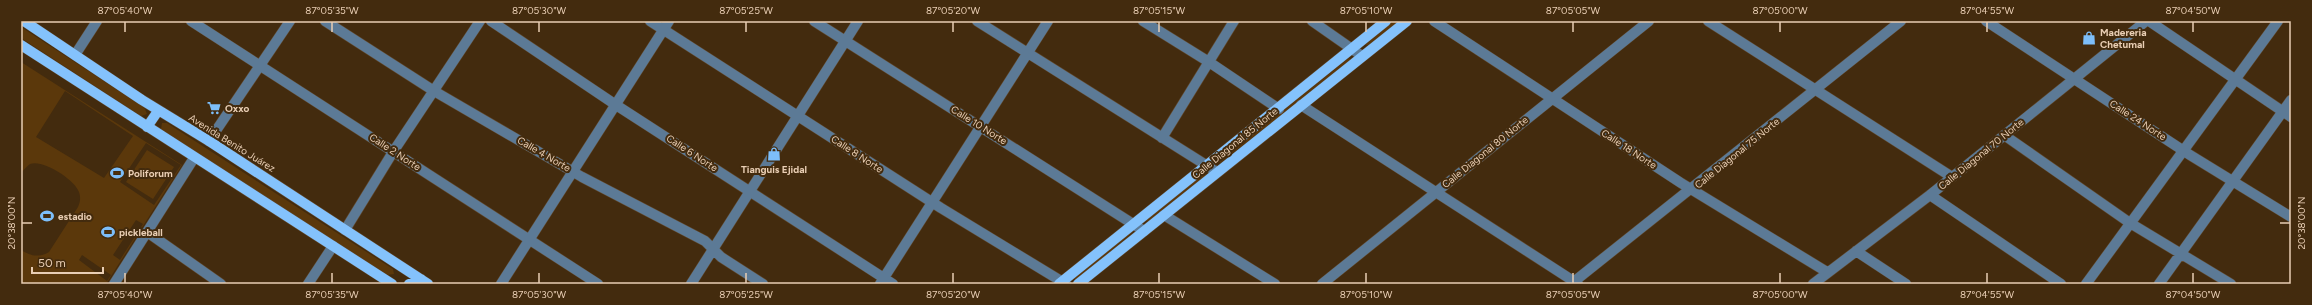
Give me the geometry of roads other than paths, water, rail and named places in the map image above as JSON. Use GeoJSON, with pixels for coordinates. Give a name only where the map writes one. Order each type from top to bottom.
{"type":"FeatureCollection","features":[{"type":"Feature","properties":{"kind":"main road","name":"Avenida Benito Juárez"},"geometry":{"type":"LineString","coordinates":[[24,21],[158,111],[210,141],[424,282]]}},
{"type":"Feature","properties":{"kind":"main road","name":"Calle Diagonal 85 Norte"},"geometry":{"type":"LineString","coordinates":[[1062,283],[1133,224],[1207,167],[1386,21]]}},
{"type":"Feature","properties":{"kind":"main road","name":"Calle Diagonal 85 Norte"},"geometry":{"type":"LineString","coordinates":[[1078,284],[1407,21]]}},
{"type":"Feature","properties":{"kind":"main road"},"geometry":{"type":"LineString","coordinates":[[21,45],[194,158],[389,282],[398,275],[399,266]]}},
{"type":"Feature","properties":{"kind":"main road"},"geometry":{"type":"LineString","coordinates":[[147,127],[158,111]]}},
{"type":"Feature","properties":{"kind":"main road"},"geometry":{"type":"LineString","coordinates":[[409,284],[424,282]]}},
{"type":"Feature","properties":{"kind":"street"},"geometry":{"type":"LineString","coordinates":[[75,55],[98,21]]}},
{"type":"Feature","properties":{"kind":"street","name":"Calle 2 Norte"},"geometry":{"type":"LineString","coordinates":[[191,21],[530,239],[540,248],[598,284]]}},
{"type":"Feature","properties":{"kind":"street"},"geometry":{"type":"LineString","coordinates":[[210,141],[290,21]]}},
{"type":"Feature","properties":{"kind":"street","name":"Calle 4 Norte"},"geometry":{"type":"LineString","coordinates":[[325,21],[434,91],[573,171],[705,241],[721,257],[763,284]]}},
{"type":"Feature","properties":{"kind":"street"},"geometry":{"type":"LineString","coordinates":[[345,230],[393,152],[480,21]]}},
{"type":"Feature","properties":{"kind":"street","name":"Calle 6 Norte"},"geometry":{"type":"LineString","coordinates":[[491,21],[616,105],[750,191],[882,281],[893,284]]}},
{"type":"Feature","properties":{"kind":"street","name":"Calle 8 Norte"},"geometry":{"type":"LineString","coordinates":[[650,21],[666,25],[797,116],[1062,283]]}},
{"type":"Feature","properties":{"kind":"street","name":"Calle 10 Norte"},"geometry":{"type":"LineString","coordinates":[[814,21],[1144,231]]}},
{"type":"Feature","properties":{"kind":"street"},"geometry":{"type":"LineString","coordinates":[[691,284],[858,21]]}},
{"type":"Feature","properties":{"kind":"street"},"geometry":{"type":"LineString","coordinates":[[977,21],[1217,172]]}},
{"type":"Feature","properties":{"kind":"street"},"geometry":{"type":"LineString","coordinates":[[882,281],[1048,21]]}},
{"type":"Feature","properties":{"kind":"street"},"geometry":{"type":"LineString","coordinates":[[1143,21],[1209,62],[1279,109]]}},
{"type":"Feature","properties":{"kind":"street"},"geometry":{"type":"LineString","coordinates":[[1162,138],[1234,21]]}},
{"type":"Feature","properties":{"kind":"street"},"geometry":{"type":"LineString","coordinates":[[1312,21],[1362,56]]}},
{"type":"Feature","properties":{"kind":"street","name":"Calle 18 Norte"},"geometry":{"type":"LineString","coordinates":[[1434,21],[1692,189],[1827,272]]}},
{"type":"Feature","properties":{"kind":"street","name":"Calle Diagonal 80 Norte"},"geometry":{"type":"LineString","coordinates":[[1322,284],[1649,21]]}},
{"type":"Feature","properties":{"kind":"street"},"geometry":{"type":"LineString","coordinates":[[1708,21],[1952,177]]}},
{"type":"Feature","properties":{"kind":"street","name":"Calle Diagonal 75 Norte"},"geometry":{"type":"LineString","coordinates":[[1574,283],[1901,21]]}},
{"type":"Feature","properties":{"kind":"street","name":"Calle 24 Norte"},"geometry":{"type":"LineString","coordinates":[[1986,21],[2232,181],[2291,217]]}},
{"type":"Feature","properties":{"kind":"street"},"geometry":{"type":"LineString","coordinates":[[2147,21],[2287,115]]}},
{"type":"Feature","properties":{"kind":"street","name":"Calle Diagonal 70 Norte"},"geometry":{"type":"LineString","coordinates":[[1813,284],[1930,195],[2147,21]]}},
{"type":"Feature","properties":{"kind":"street"},"geometry":{"type":"LineString","coordinates":[[2086,284],[2278,21]]}},
{"type":"Feature","properties":{"kind":"street"},"geometry":{"type":"LineString","coordinates":[[501,284],[666,25]]}},
{"type":"Feature","properties":{"kind":"street"},"geometry":{"type":"LineString","coordinates":[[2159,284],[2232,181],[2287,115],[2291,100]]}},
{"type":"Feature","properties":{"kind":"street"},"geometry":{"type":"LineString","coordinates":[[1301,105],[1574,283]]}},
{"type":"Feature","properties":{"kind":"street"},"geometry":{"type":"LineString","coordinates":[[2004,136],[2130,223],[2231,284]]}},
{"type":"Feature","properties":{"kind":"street"},"geometry":{"type":"LineString","coordinates":[[114,284],[194,158]]}},
{"type":"Feature","properties":{"kind":"street"},"geometry":{"type":"LineString","coordinates":[[1930,195],[2061,284]]}},
{"type":"Feature","properties":{"kind":"street"},"geometry":{"type":"LineString","coordinates":[[1164,214],[1274,284]]}},
{"type":"Feature","properties":{"kind":"street"},"geometry":{"type":"LineString","coordinates":[[147,232],[221,284]]}},
{"type":"Feature","properties":{"kind":"street"},"geometry":{"type":"LineString","coordinates":[[308,284],[333,246]]}},
{"type":"Feature","properties":{"kind":"street"},"geometry":{"type":"LineString","coordinates":[[1856,251],[1891,280],[1906,284]]}},
{"type":"Feature","properties":{"kind":"place","name":"Madereria Chetumal"},"geometry":{"type":"Point","coordinates":[2089,38]}},
{"type":"Feature","properties":{"kind":"place","name":"Oxxo"},"geometry":{"type":"Point","coordinates":[214,108]}},
{"type":"Feature","properties":{"kind":"place","name":"Tianguis Ejidal"},"geometry":{"type":"Point","coordinates":[774,154]}},
{"type":"Feature","properties":{"kind":"place","name":"Poliforum"},"geometry":{"type":"Point","coordinates":[117,173]}},
{"type":"Feature","properties":{"kind":"place","name":"estadio"},"geometry":{"type":"Point","coordinates":[47,216]}},
{"type":"Feature","properties":{"kind":"place","name":"pickleball"},"geometry":{"type":"Point","coordinates":[108,232]}}]}
